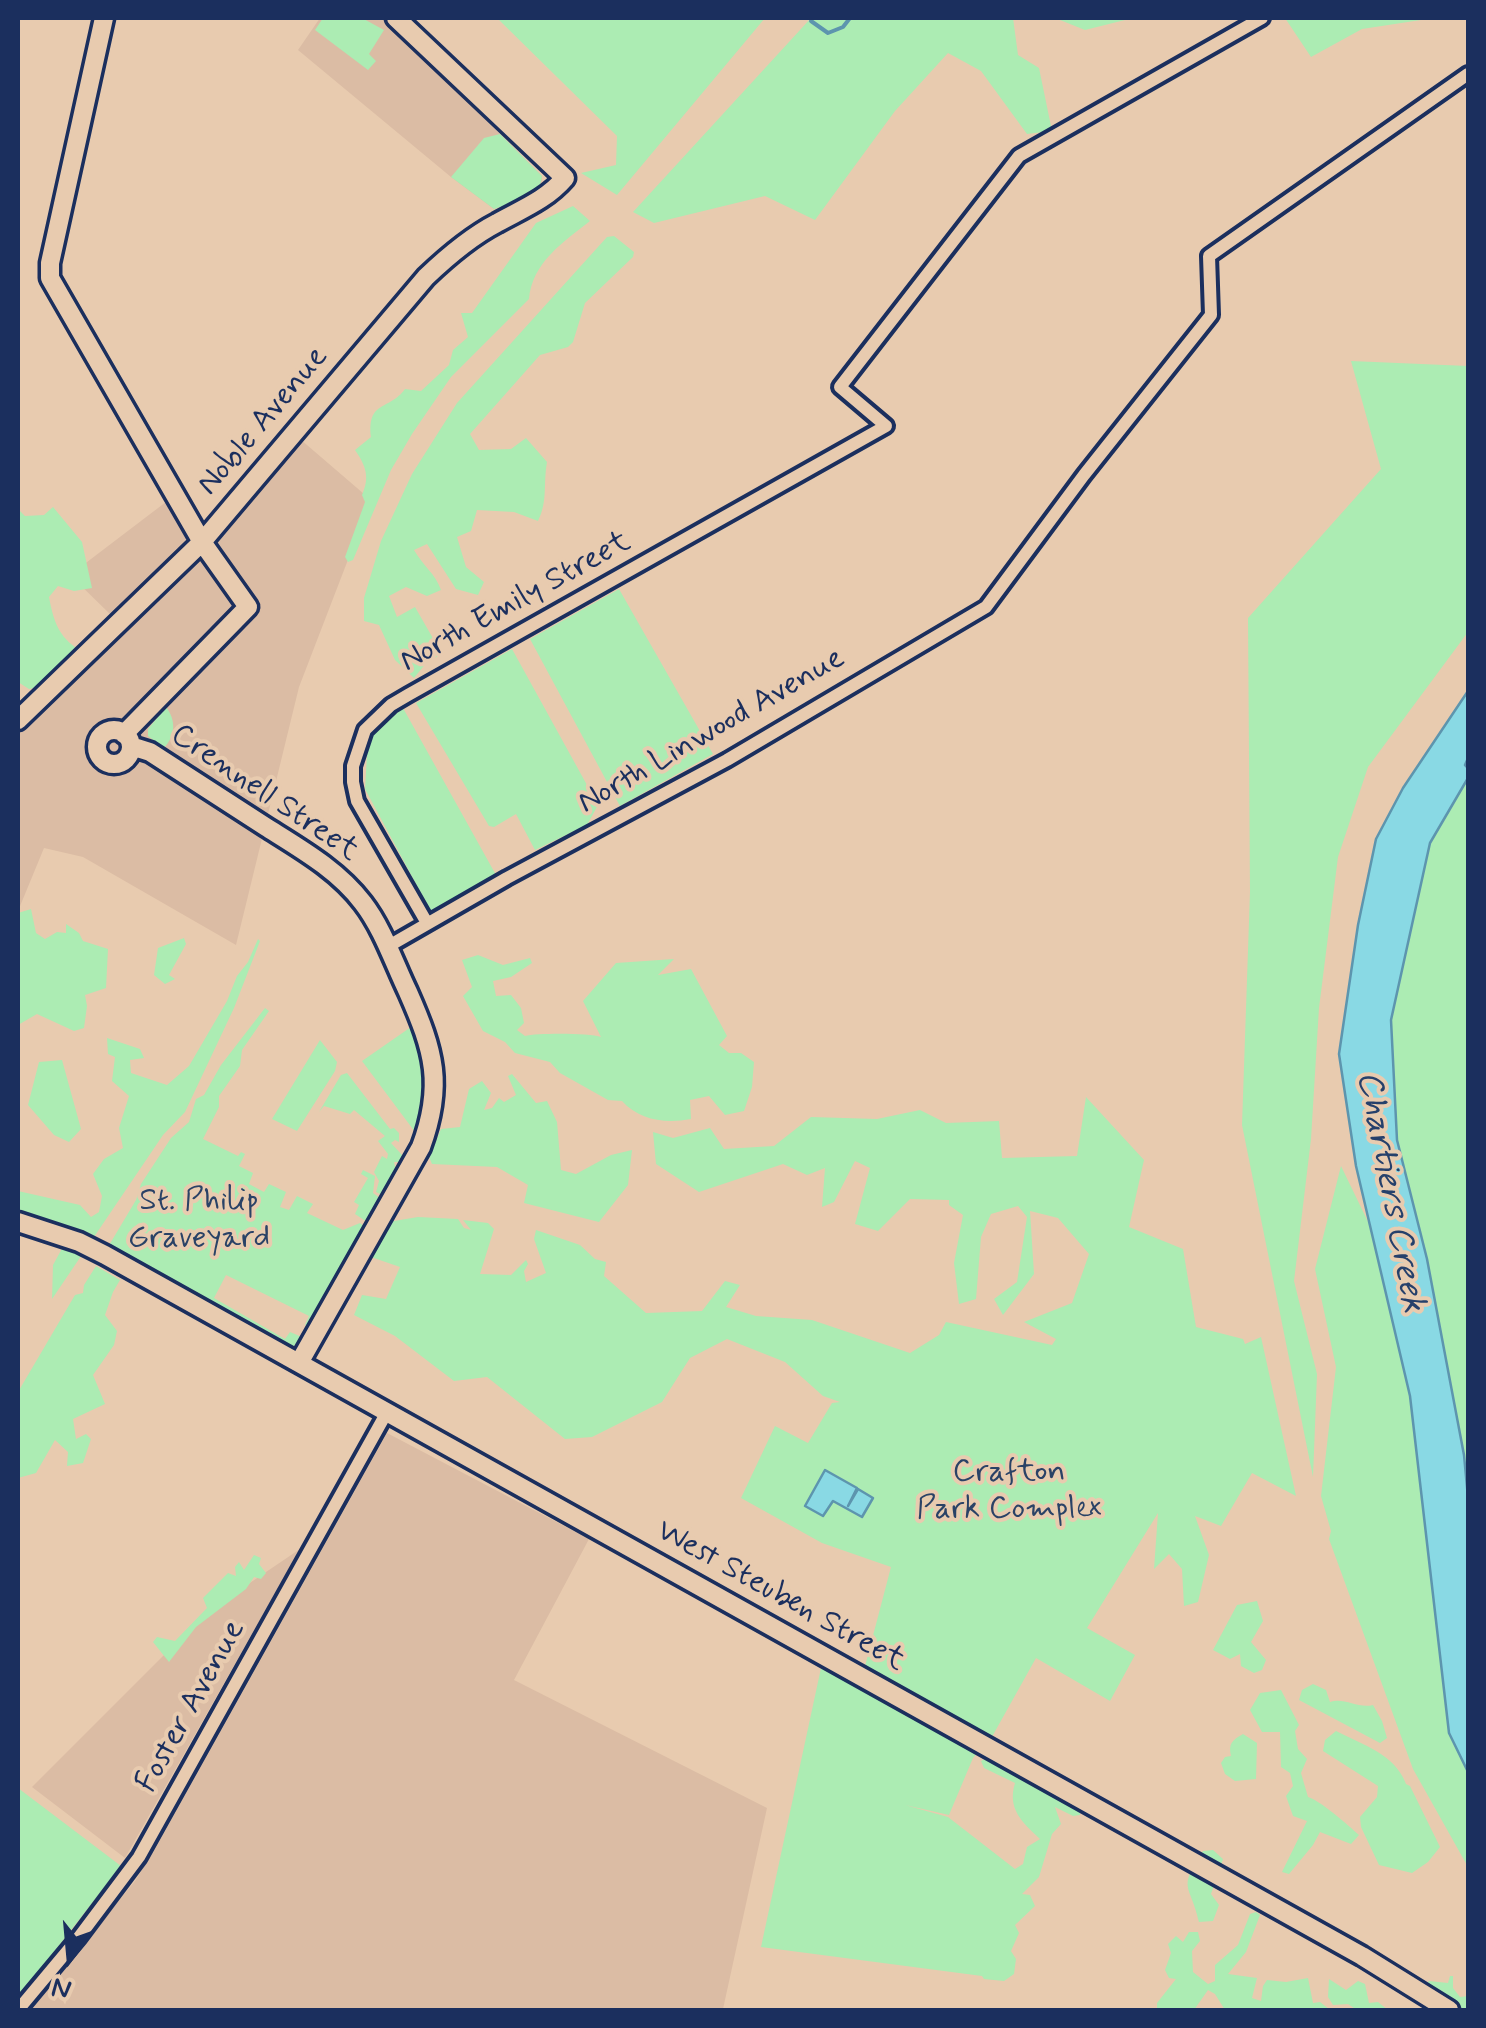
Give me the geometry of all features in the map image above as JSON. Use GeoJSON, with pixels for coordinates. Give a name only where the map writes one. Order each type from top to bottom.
{"type":"FeatureCollection","features":[{"type":"Feature","properties":{"kind":"main road"},"geometry":{"type":"LineString","coordinates":[[104,18],[49,273],[202,542]]}},
{"type":"Feature","properties":{"kind":"main road","name":"Noble Avenue"},"geometry":{"type":"LineString","coordinates":[[18,720],[202,542],[426,277],[456,249],[494,224],[551,195],[565,178],[396,18]]}},
{"type":"Feature","properties":{"kind":"main road","name":"Crennell Street"},"geometry":{"type":"LineString","coordinates":[[202,542],[248,607],[128,740],[324,864],[361,900],[387,947],[426,1036],[436,1080],[432,1117],[422,1147],[299,1363]]}},
{"type":"Feature","properties":{"kind":"main road","name":"West Steuben Street"},"geometry":{"type":"LineString","coordinates":[[18,1222],[79,1242],[299,1363],[1318,1932],[1448,2010]]}},
{"type":"Feature","properties":{"kind":"street","name":"North Emily Street"},"geometry":{"type":"LineString","coordinates":[[427,922],[357,801],[353,766],[358,744],[373,720],[408,695],[886,426],[840,387],[1020,156],[1262,18]]}},
{"type":"Feature","properties":{"kind":"street","name":"North Linwood Avenue"},"geometry":{"type":"LineString","coordinates":[[387,947],[727,760],[986,606],[1211,315],[1209,256],[1468,74]]}},
{"type":"Feature","properties":{"kind":"street","name":"Foster Avenue"},"geometry":{"type":"LineString","coordinates":[[18,2010],[140,1856],[387,1412]]}},
{"type":"Feature","properties":{"kind":"shaded area"},"geometry":{"type":"Polygon","coordinates":[[[320,18],[383,18],[542,176],[541,187],[494,209],[451,177],[298,50],[320,18]]]}},
{"type":"Feature","properties":{"kind":"shaded area"},"geometry":{"type":"Polygon","coordinates":[[[300,439],[371,500],[299,687],[236,945],[83,857],[44,848],[18,911],[18,705],[112,616],[70,575],[183,489],[214,539],[300,439]]]}},
{"type":"Feature","properties":{"kind":"shaded area"},"geometry":{"type":"Polygon","coordinates":[[[387,1433],[589,1539],[514,1680],[767,1808],[723,2009],[29,2010],[135,1881],[154,1851],[387,1433]]]}},
{"type":"Feature","properties":{"kind":"shaded area"},"geometry":{"type":"Polygon","coordinates":[[[300,1549],[125,1858],[32,1787],[207,1612],[300,1549]]]}},
{"type":"Feature","properties":{"kind":"green space"},"geometry":{"type":"Polygon","coordinates":[[[323,18],[362,18],[384,30],[369,54],[376,61],[368,70],[315,30],[323,18]]]}},
{"type":"Feature","properties":{"kind":"green space"},"geometry":{"type":"Polygon","coordinates":[[[497,18],[765,18],[617,195],[581,173],[616,165],[617,136],[497,18]]]}},
{"type":"Feature","properties":{"kind":"green space"},"geometry":{"type":"Polygon","coordinates":[[[811,18],[1013,18],[1018,55],[1039,68],[1052,131],[1027,134],[981,71],[948,53],[895,111],[815,220],[765,196],[654,223],[633,212],[811,18]]]}},
{"type":"Feature","properties":{"kind":"green space"},"geometry":{"type":"Polygon","coordinates":[[[1055,18],[1133,18],[1085,30],[1055,18]]]}},
{"type":"Feature","properties":{"kind":"green space"},"geometry":{"type":"Polygon","coordinates":[[[1285,18],[1434,18],[1362,29],[1311,57],[1285,18]]]}},
{"type":"Feature","properties":{"kind":"green space"},"geometry":{"type":"Polygon","coordinates":[[[500,134],[542,176],[531,195],[494,209],[451,177],[484,138],[500,134]]]}},
{"type":"Feature","properties":{"kind":"green space"},"geometry":{"type":"Polygon","coordinates":[[[573,206],[590,221],[550,254],[536,275],[529,299],[451,377],[391,470],[353,560],[348,562],[345,557],[365,502],[362,495],[366,472],[355,450],[371,437],[372,417],[405,389],[421,391],[449,365],[453,350],[468,337],[461,313],[472,313],[536,223],[573,206]]]}},
{"type":"Feature","properties":{"kind":"green space"},"geometry":{"type":"Polygon","coordinates":[[[614,236],[634,252],[633,257],[585,303],[573,342],[540,355],[470,434],[479,450],[511,449],[526,438],[547,462],[538,521],[514,512],[477,510],[471,531],[457,537],[466,567],[484,582],[478,595],[456,589],[427,544],[414,550],[441,590],[427,596],[406,587],[389,596],[397,617],[415,607],[442,654],[427,662],[414,678],[395,660],[379,625],[364,621],[364,598],[381,541],[412,474],[457,403],[607,237],[614,236]]]}},
{"type":"Feature","properties":{"kind":"green space"},"geometry":{"type":"Polygon","coordinates":[[[1351,361],[1468,366],[1468,632],[1368,767],[1338,857],[1319,1008],[1311,1139],[1294,1281],[1317,1374],[1313,1477],[1242,1125],[1250,892],[1248,618],[1381,469],[1351,361]]]}},
{"type":"Feature","properties":{"kind":"green space"},"geometry":{"type":"Polygon","coordinates":[[[53,507],[82,542],[92,588],[74,591],[58,586],[49,597],[57,625],[75,647],[50,679],[29,689],[18,682],[18,509],[25,516],[44,515],[53,507]]]}},
{"type":"Feature","properties":{"kind":"green space"},"geometry":{"type":"Polygon","coordinates":[[[619,589],[713,754],[620,806],[530,639],[619,589]]]}},
{"type":"Feature","properties":{"kind":"green space"},"geometry":{"type":"Polygon","coordinates":[[[512,649],[598,805],[587,825],[535,850],[516,814],[489,826],[416,703],[512,649]]]}},
{"type":"Feature","properties":{"kind":"green space"},"geometry":{"type":"Polygon","coordinates":[[[166,707],[173,728],[164,748],[148,736],[148,729],[166,707]]]}},
{"type":"Feature","properties":{"kind":"green space"},"geometry":{"type":"Polygon","coordinates":[[[403,708],[496,875],[431,912],[365,789],[368,737],[403,708]]]}},
{"type":"Feature","properties":{"kind":"green space"},"geometry":{"type":"Polygon","coordinates":[[[1468,778],[1468,1498],[1464,1455],[1397,1140],[1390,1020],[1430,843],[1468,778]]]}},
{"type":"Feature","properties":{"kind":"green space"},"geometry":{"type":"Polygon","coordinates":[[[31,909],[36,933],[45,939],[57,932],[66,933],[66,924],[83,941],[108,949],[106,988],[85,995],[84,1028],[74,1031],[37,1014],[18,1025],[18,913],[31,909]]]}},
{"type":"Feature","properties":{"kind":"green space"},"geometry":{"type":"Polygon","coordinates":[[[184,938],[186,944],[169,975],[175,979],[165,984],[154,975],[158,948],[184,938]]]}},
{"type":"Feature","properties":{"kind":"green space"},"geometry":{"type":"Polygon","coordinates":[[[258,939],[234,1008],[185,1112],[163,1135],[52,1299],[53,1265],[65,1243],[18,1231],[18,1191],[80,1205],[91,1217],[99,1212],[102,1196],[93,1174],[104,1159],[123,1148],[119,1128],[129,1096],[112,1081],[115,1057],[108,1054],[107,1038],[140,1049],[144,1058],[130,1060],[131,1073],[167,1085],[189,1066],[258,939]]]}},
{"type":"Feature","properties":{"kind":"green space"},"geometry":{"type":"Polygon","coordinates":[[[478,955],[503,965],[530,958],[532,963],[511,977],[493,981],[496,996],[511,995],[521,1008],[524,1023],[517,1030],[525,1036],[601,1037],[583,1001],[616,963],[674,959],[658,975],[691,969],[727,1036],[719,1045],[754,1062],[752,1087],[744,1111],[725,1115],[709,1096],[690,1100],[691,1119],[653,1119],[636,1113],[622,1101],[608,1100],[560,1073],[550,1062],[515,1053],[505,1042],[483,1031],[463,996],[472,987],[462,960],[478,955]]]}},
{"type":"Feature","properties":{"kind":"green space","name":"St. Philip Graveyard"},"geometry":{"type":"Polygon","coordinates":[[[265,1008],[269,1011],[242,1050],[240,1066],[219,1096],[219,1107],[203,1139],[238,1156],[241,1152],[245,1154],[239,1166],[253,1173],[249,1184],[264,1192],[269,1184],[286,1192],[280,1207],[289,1210],[297,1196],[313,1204],[307,1213],[343,1230],[360,1223],[364,1226],[308,1327],[305,1325],[309,1316],[226,1275],[214,1298],[285,1339],[290,1332],[302,1337],[293,1347],[286,1347],[108,1247],[141,1184],[171,1138],[189,1122],[196,1099],[204,1095],[221,1065],[265,1008]]]}},
{"type":"Feature","properties":{"kind":"green space"},"geometry":{"type":"Polygon","coordinates":[[[411,1027],[432,1061],[415,1132],[362,1061],[411,1027]]]}},
{"type":"Feature","properties":{"kind":"green space"},"geometry":{"type":"Polygon","coordinates":[[[320,1040],[337,1062],[335,1071],[297,1131],[272,1119],[320,1040]]]}},
{"type":"Feature","properties":{"kind":"green space"},"geometry":{"type":"Polygon","coordinates":[[[62,1060],[81,1129],[69,1142],[54,1135],[28,1105],[39,1062],[62,1060]]]}},
{"type":"Feature","properties":{"kind":"green space"},"geometry":{"type":"Polygon","coordinates":[[[347,1073],[390,1129],[399,1133],[399,1142],[391,1143],[403,1156],[400,1162],[394,1162],[396,1171],[382,1195],[376,1192],[379,1181],[374,1172],[382,1156],[387,1159],[388,1154],[378,1141],[385,1136],[354,1110],[350,1114],[324,1106],[319,1112],[341,1075],[347,1073]]]}},
{"type":"Feature","properties":{"kind":"green space"},"geometry":{"type":"Polygon","coordinates":[[[512,1074],[536,1103],[547,1101],[557,1122],[561,1170],[576,1174],[611,1155],[632,1150],[628,1185],[599,1222],[524,1203],[528,1185],[497,1167],[432,1164],[429,1157],[441,1129],[460,1127],[469,1089],[482,1081],[491,1093],[484,1110],[492,1108],[499,1098],[504,1102],[516,1095],[508,1076],[512,1074]]]}},
{"type":"Feature","properties":{"kind":"green space","name":"Crafton Park Complex"},"geometry":{"type":"Polygon","coordinates":[[[1086,1097],[1144,1160],[1129,1227],[1183,1249],[1196,1327],[1243,1339],[1245,1344],[1261,1337],[1296,1496],[1252,1473],[1221,1526],[1195,1516],[1209,1555],[1198,1602],[1184,1606],[1182,1569],[1169,1554],[1154,1569],[1158,1513],[1087,1628],[1135,1655],[1110,1701],[1036,1658],[993,1735],[973,1758],[949,1815],[905,1805],[948,1817],[1015,1869],[1023,1864],[1027,1847],[1040,1839],[1015,1808],[1015,1783],[984,1768],[981,1761],[995,1754],[1080,1803],[1080,1815],[1073,1816],[1055,1807],[1061,1824],[1052,1834],[1039,1877],[1022,1894],[1030,1895],[1035,1906],[1015,1925],[1019,1933],[1011,1951],[1016,1959],[1014,1974],[1004,1981],[984,1979],[761,1947],[821,1668],[859,1689],[891,1567],[822,1543],[741,1498],[775,1426],[808,1443],[832,1403],[840,1402],[823,1396],[785,1362],[727,1339],[690,1358],[662,1402],[592,1437],[565,1439],[487,1377],[454,1381],[395,1336],[354,1315],[362,1295],[386,1299],[400,1267],[371,1257],[371,1243],[382,1223],[418,1217],[458,1219],[471,1230],[463,1220],[488,1223],[494,1229],[480,1274],[511,1275],[526,1260],[526,1282],[546,1273],[534,1239],[536,1230],[580,1245],[595,1259],[606,1262],[604,1276],[646,1313],[702,1311],[725,1281],[740,1285],[726,1307],[756,1316],[812,1320],[910,1353],[939,1335],[946,1322],[1052,1345],[1056,1339],[1024,1322],[1072,1303],[1089,1254],[1058,1218],[1030,1211],[1034,1274],[1003,1315],[994,1299],[1017,1282],[1027,1217],[1018,1206],[991,1214],[981,1237],[976,1299],[959,1304],[954,1263],[963,1215],[949,1205],[949,1200],[910,1199],[878,1231],[855,1224],[870,1168],[855,1161],[834,1202],[822,1207],[825,1168],[807,1175],[783,1164],[699,1192],[656,1164],[653,1132],[673,1138],[710,1128],[724,1149],[774,1146],[811,1117],[877,1119],[920,1110],[946,1123],[999,1121],[1002,1158],[1077,1156],[1086,1097]]]}},
{"type":"Feature","properties":{"kind":"green space"},"geometry":{"type":"Polygon","coordinates":[[[1341,1166],[1371,1228],[1410,1396],[1449,1733],[1468,1772],[1468,1867],[1413,1769],[1329,1539],[1331,1531],[1321,1496],[1336,1367],[1315,1269],[1341,1166]]]}},
{"type":"Feature","properties":{"kind":"green space"},"geometry":{"type":"Polygon","coordinates":[[[363,1170],[375,1176],[373,1193],[380,1198],[367,1222],[355,1214],[359,1205],[354,1202],[368,1178],[361,1174],[363,1170]]]}},
{"type":"Feature","properties":{"kind":"green space"},"geometry":{"type":"Polygon","coordinates":[[[96,1266],[120,1280],[105,1315],[117,1331],[114,1345],[93,1375],[105,1404],[73,1419],[76,1439],[86,1434],[91,1439],[83,1463],[67,1466],[68,1452],[55,1440],[36,1473],[18,1478],[18,1392],[75,1295],[83,1293],[96,1266]]]}},
{"type":"Feature","properties":{"kind":"green space"},"geometry":{"type":"Polygon","coordinates":[[[254,1555],[261,1558],[259,1564],[266,1573],[261,1579],[254,1577],[246,1589],[196,1627],[169,1662],[153,1642],[157,1637],[175,1641],[207,1608],[203,1598],[228,1573],[236,1576],[239,1562],[244,1570],[254,1555]]]}},
{"type":"Feature","properties":{"kind":"green space"},"geometry":{"type":"Polygon","coordinates":[[[1257,1601],[1263,1621],[1251,1642],[1266,1660],[1262,1670],[1254,1673],[1241,1666],[1240,1654],[1230,1659],[1213,1650],[1237,1605],[1257,1601]]]}},
{"type":"Feature","properties":{"kind":"green space"},"geometry":{"type":"Polygon","coordinates":[[[1313,1684],[1326,1690],[1330,1702],[1373,1705],[1387,1738],[1380,1743],[1299,1700],[1302,1690],[1313,1684]]]}},
{"type":"Feature","properties":{"kind":"green space"},"geometry":{"type":"Polygon","coordinates":[[[1281,1690],[1299,1725],[1295,1731],[1298,1749],[1307,1759],[1301,1773],[1308,1797],[1359,1835],[1351,1844],[1320,1832],[1289,1874],[1282,1872],[1307,1821],[1293,1816],[1286,1796],[1293,1786],[1290,1773],[1281,1767],[1280,1732],[1262,1732],[1250,1710],[1260,1693],[1281,1690]]]}},
{"type":"Feature","properties":{"kind":"green space"},"geometry":{"type":"Polygon","coordinates":[[[1336,1731],[1386,1758],[1410,1786],[1440,1847],[1412,1873],[1379,1865],[1360,1817],[1377,1797],[1378,1786],[1323,1751],[1325,1740],[1336,1731]]]}},
{"type":"Feature","properties":{"kind":"green space"},"geometry":{"type":"Polygon","coordinates":[[[1243,1734],[1257,1743],[1256,1779],[1235,1781],[1225,1774],[1221,1763],[1231,1756],[1232,1743],[1243,1734]]]}},
{"type":"Feature","properties":{"kind":"green space"},"geometry":{"type":"Polygon","coordinates":[[[18,1788],[121,1866],[18,1998],[18,1788]]]}},
{"type":"Feature","properties":{"kind":"green space"},"geometry":{"type":"Polygon","coordinates":[[[1213,1850],[1223,1859],[1211,1894],[1219,1905],[1213,1921],[1199,1922],[1188,1880],[1203,1851],[1213,1850]]]}},
{"type":"Feature","properties":{"kind":"green space"},"geometry":{"type":"Polygon","coordinates":[[[1250,1914],[1260,1915],[1246,1952],[1228,1974],[1257,1978],[1252,1998],[1261,2001],[1267,1980],[1308,1978],[1313,2003],[1320,2002],[1329,2009],[1225,2010],[1208,1990],[1194,2010],[1157,2010],[1157,2003],[1176,1979],[1169,1978],[1165,1970],[1171,1953],[1168,1944],[1176,1936],[1183,1942],[1189,1932],[1198,1932],[1200,1941],[1192,1951],[1193,1972],[1208,1984],[1215,1981],[1215,1965],[1238,1945],[1250,1914]]]}},
{"type":"Feature","properties":{"kind":"green space"},"geometry":{"type":"Polygon","coordinates":[[[1450,1976],[1460,1997],[1468,1996],[1468,2010],[1456,2010],[1422,1989],[1429,1981],[1448,1983],[1450,1976]]]}},
{"type":"Feature","properties":{"kind":"green space"},"geometry":{"type":"Polygon","coordinates":[[[1329,1979],[1346,1990],[1358,1981],[1365,1984],[1369,2003],[1378,2002],[1388,2010],[1333,2005],[1328,1997],[1329,1979]]]}},
{"type":"Feature","properties":{"kind":"water","name":"Chartiers Creek"},"geometry":{"type":"Polygon","coordinates":[[[1468,691],[1468,778],[1430,843],[1391,1020],[1397,1140],[1427,1259],[1464,1455],[1468,1498],[1468,1772],[1449,1733],[1410,1396],[1356,1166],[1339,1054],[1358,925],[1376,839],[1403,788],[1468,691]]]}},
{"type":"Feature","properties":{"kind":"water"},"geometry":{"type":"Polygon","coordinates":[[[825,1470],[857,1488],[848,1506],[858,1489],[873,1498],[862,1517],[833,1501],[823,1516],[805,1506],[825,1470]]]}},
{"type":"Feature","properties":{"kind":"waterway"},"geometry":{"type":"LineString","coordinates":[[811,21],[828,33],[843,27],[850,18]]}}]}
